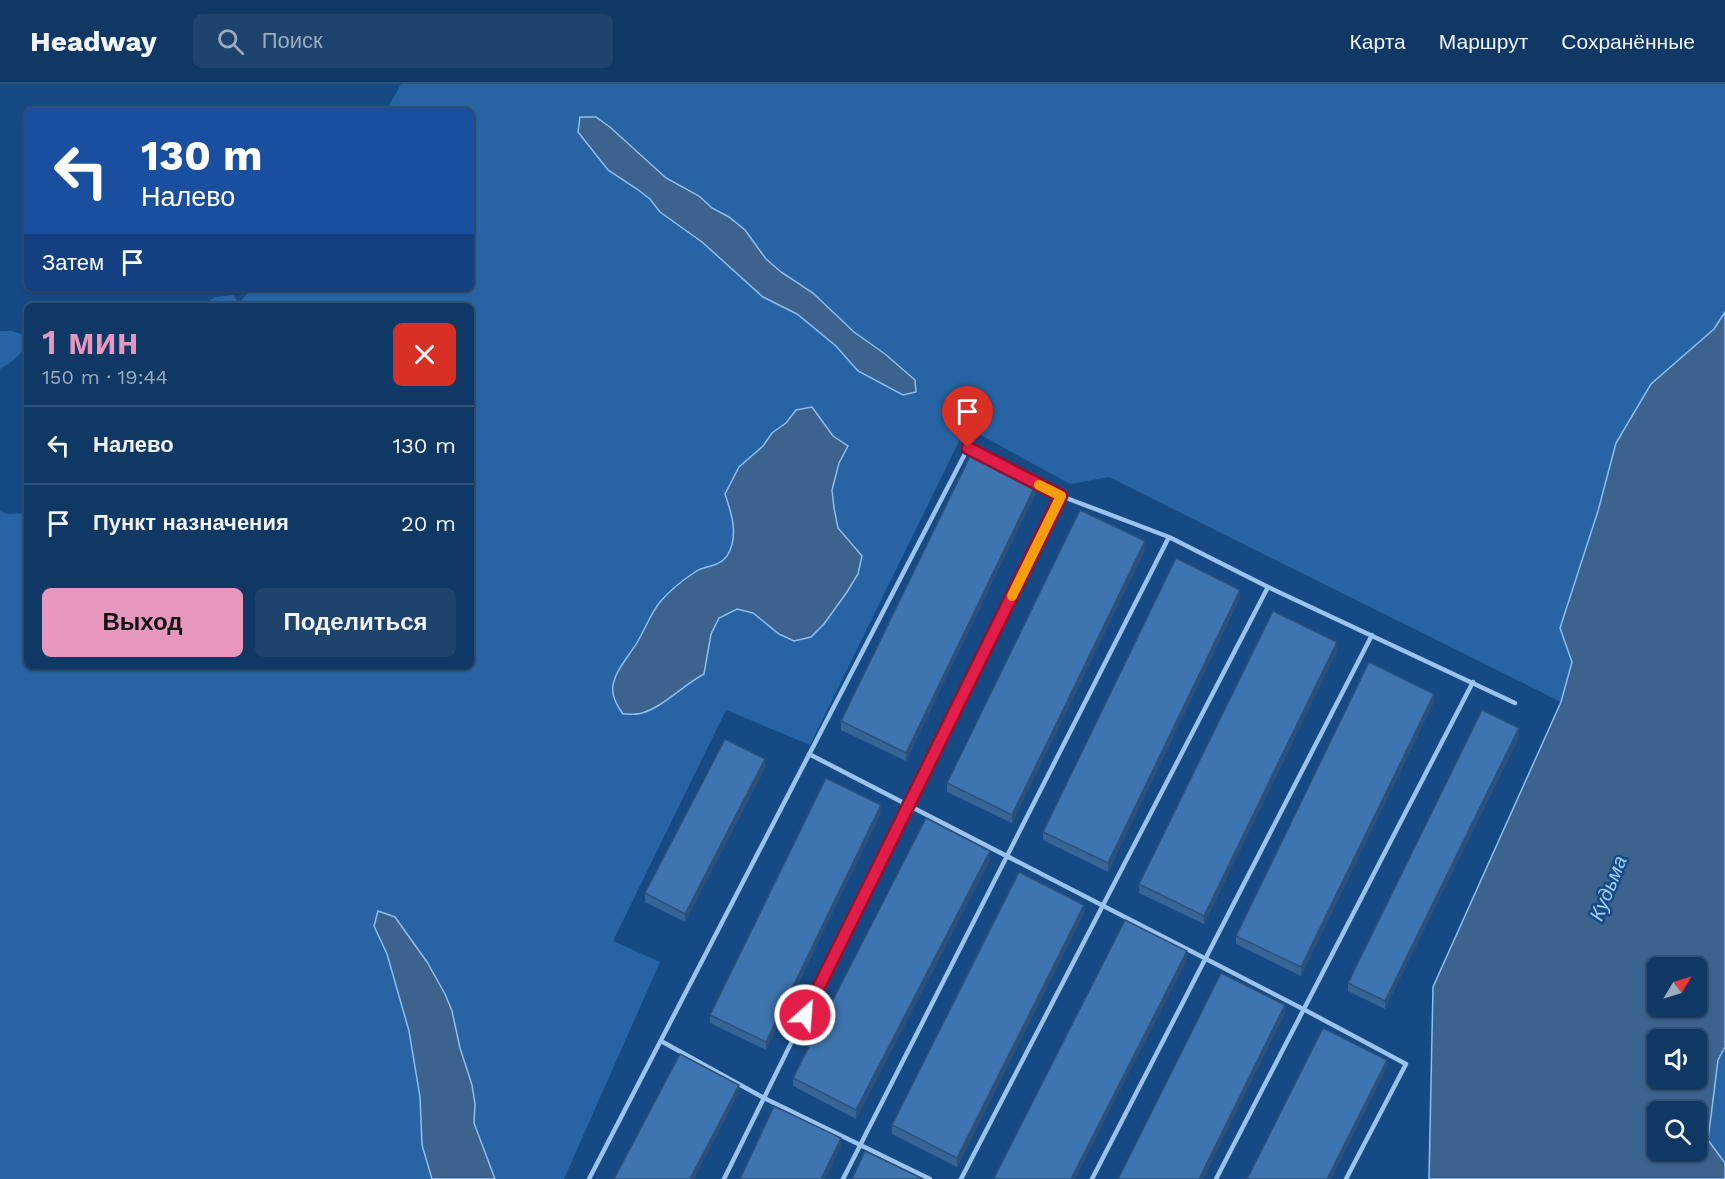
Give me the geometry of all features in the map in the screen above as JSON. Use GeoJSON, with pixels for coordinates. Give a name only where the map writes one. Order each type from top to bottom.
{"type":"FeatureCollection","features":[{"type":"Feature","properties":{"kind":"lane"},"geometry":{"type":"LineString","coordinates":[[589,1179],[968,448],[978,453]]}},
{"type":"Feature","properties":{"kind":"lane"},"geometry":{"type":"LineString","coordinates":[[1030,480],[1061,496],[1169,537],[1268,587],[1515,703]]}},
{"type":"Feature","properties":{"kind":"lane"},"geometry":{"type":"LineString","coordinates":[[724,1179],[1061,496]]}},
{"type":"Feature","properties":{"kind":"lane"},"geometry":{"type":"LineString","coordinates":[[843,1179],[1169,537]]}},
{"type":"Feature","properties":{"kind":"lane"},"geometry":{"type":"LineString","coordinates":[[961,1179],[1268,587]]}},
{"type":"Feature","properties":{"kind":"lane"},"geometry":{"type":"LineString","coordinates":[[1092,1179],[1372,635]]}},
{"type":"Feature","properties":{"kind":"lane"},"geometry":{"type":"LineString","coordinates":[[1216,1179],[1473,682]]}},
{"type":"Feature","properties":{"kind":"lane"},"geometry":{"type":"LineString","coordinates":[[810,754],[1305,1010],[1406,1065],[1346,1179]]}},
{"type":"Feature","properties":{"kind":"lane"},"geometry":{"type":"LineString","coordinates":[[661,1041],[764,1098],[930,1179]]}},
{"type":"Feature","properties":{"kind":"shaded area"},"geometry":{"type":"Polygon","coordinates":[[[401,84],[1725,84],[1725,312],[1714,329],[1651,384],[1616,443],[1598,511],[1560,628],[1572,662],[1561,702],[1109,477],[1070,484],[966,427],[810,745],[726,710],[613,941],[660,962],[564,1179],[495,1179],[474,1123],[475,1104],[472,1085],[460,1048],[452,1011],[436,978],[406,931],[379,940],[387,954],[409,1031],[420,1097],[422,1145],[432,1179],[0,1179],[0,511],[7,514],[24,513],[24,669],[474,669],[474,303],[240,303],[249,291],[474,291],[474,108],[388,108],[401,84]],[[580,117],[578,132],[607,170],[650,199],[660,212],[702,242],[763,297],[797,314],[836,346],[858,371],[873,379],[899,368],[885,354],[854,332],[813,293],[766,259],[745,230],[729,217],[712,208],[699,196],[666,178],[597,117],[580,117]],[[812,407],[796,410],[786,423],[772,433],[763,446],[739,467],[725,494],[734,531],[729,551],[712,566],[698,570],[627,658],[659,705],[704,674],[711,634],[719,618],[737,608],[753,613],[779,634],[793,641],[824,624],[862,556],[838,528],[832,490],[839,463],[848,446],[833,436],[812,407]]]}},
{"type":"Feature","properties":{"kind":"shaded area"},"geometry":{"type":"Polygon","coordinates":[[[233,295],[238,303],[206,303],[215,297],[233,295]]]}},
{"type":"Feature","properties":{"kind":"shaded area"},"geometry":{"type":"Polygon","coordinates":[[[0,331],[12,331],[24,335],[24,347],[18,356],[0,369],[0,331]]]}},
{"type":"Feature","properties":{"kind":"shaded area"},"geometry":{"type":"Polygon","coordinates":[[[1725,1047],[1725,1163],[1708,1140],[1718,1059],[1725,1047]]]}},
{"type":"Feature","properties":{"kind":"water"},"geometry":{"type":"Polygon","coordinates":[[[580,117],[596,117],[666,178],[699,196],[712,208],[729,217],[745,230],[766,259],[813,293],[854,332],[885,354],[915,380],[916,392],[903,395],[858,371],[836,346],[797,314],[763,297],[702,242],[660,212],[650,199],[608,170],[578,132],[580,117]]]}},
{"type":"Feature","properties":{"kind":"water","name":"Кудьма"},"geometry":{"type":"Polygon","coordinates":[[[1725,312],[1725,1047],[1718,1060],[1708,1140],[1725,1163],[1725,1179],[1429,1179],[1433,987],[1561,702],[1572,662],[1560,628],[1598,511],[1616,443],[1651,384],[1714,329],[1725,312]]]}},
{"type":"Feature","properties":{"kind":"water"},"geometry":{"type":"Polygon","coordinates":[[[812,407],[833,436],[848,446],[839,463],[832,490],[838,528],[862,556],[858,574],[847,592],[824,624],[811,637],[794,641],[779,634],[753,613],[737,609],[719,618],[711,634],[704,674],[650,710],[638,714],[623,714],[614,697],[615,679],[657,606],[672,589],[690,575],[723,560],[731,549],[733,525],[725,494],[739,467],[763,446],[772,433],[786,423],[796,410],[812,407]]]}},
{"type":"Feature","properties":{"kind":"water"},"geometry":{"type":"Polygon","coordinates":[[[378,911],[395,917],[427,962],[445,994],[452,1011],[460,1048],[472,1085],[475,1104],[474,1123],[495,1179],[432,1179],[422,1145],[420,1097],[409,1031],[387,954],[374,926],[378,911]]]}},
{"type":"Feature","properties":{"kind":"building"},"geometry":{"type":"Polygon","coordinates":[[[974,448],[1038,480],[906,753],[841,721],[974,448]]]}},
{"type":"Feature","properties":{"kind":"building"},"geometry":{"type":"Polygon","coordinates":[[[1080,510],[1145,541],[1012,815],[947,783],[1080,510]]]}},
{"type":"Feature","properties":{"kind":"building"},"geometry":{"type":"Polygon","coordinates":[[[1176,558],[1240,590],[1108,863],[1043,832],[1176,558]]]}},
{"type":"Feature","properties":{"kind":"building"},"geometry":{"type":"Polygon","coordinates":[[[1273,611],[1337,642],[1204,916],[1139,884],[1273,611]]]}},
{"type":"Feature","properties":{"kind":"building"},"geometry":{"type":"Polygon","coordinates":[[[1369,662],[1434,694],[1301,967],[1236,936],[1369,662]]]}},
{"type":"Feature","properties":{"kind":"building"},"geometry":{"type":"Polygon","coordinates":[[[1482,710],[1519,728],[1385,1001],[1348,983],[1482,710]]]}},
{"type":"Feature","properties":{"kind":"building"},"geometry":{"type":"Polygon","coordinates":[[[725,739],[765,759],[685,914],[645,893],[725,739]]]}},
{"type":"Feature","properties":{"kind":"building"},"geometry":{"type":"Polygon","coordinates":[[[826,778],[881,805],[766,1042],[710,1015],[826,778]]]}},
{"type":"Feature","properties":{"kind":"building"},"geometry":{"type":"Polygon","coordinates":[[[926,818],[990,851],[856,1110],[793,1078],[926,818]]]}},
{"type":"Feature","properties":{"kind":"building"},"geometry":{"type":"Polygon","coordinates":[[[1019,872],[1084,905],[957,1158],[892,1125],[1019,872]]]}},
{"type":"Feature","properties":{"kind":"building"},"geometry":{"type":"Polygon","coordinates":[[[1125,920],[1187,951],[1071,1179],[994,1178],[1125,920]]]}},
{"type":"Feature","properties":{"kind":"building"},"geometry":{"type":"Polygon","coordinates":[[[1221,973],[1285,1005],[1199,1179],[1118,1179],[1221,973]]]}},
{"type":"Feature","properties":{"kind":"building"},"geometry":{"type":"Polygon","coordinates":[[[1323,1028],[1387,1060],[1327,1179],[1247,1179],[1323,1028]]]}},
{"type":"Feature","properties":{"kind":"building"},"geometry":{"type":"Polygon","coordinates":[[[680,1054],[739,1085],[690,1179],[614,1179],[680,1054]]]}},
{"type":"Feature","properties":{"kind":"building"},"geometry":{"type":"Polygon","coordinates":[[[774,1106],[841,1138],[821,1179],[740,1179],[774,1106]]]}},
{"type":"Feature","properties":{"kind":"building"},"geometry":{"type":"Polygon","coordinates":[[[865,1151],[923,1179],[852,1179],[865,1151]]]}},
{"type":"Feature","properties":{"kind":"slow traffic"},"geometry":{"type":"LineString","coordinates":[[1012,596],[1061,496],[1039,485]]}},
{"type":"Feature","properties":{"kind":"route"},"geometry":{"type":"LineString","coordinates":[[805,1015],[1061,496],[968,448]]}}]}
